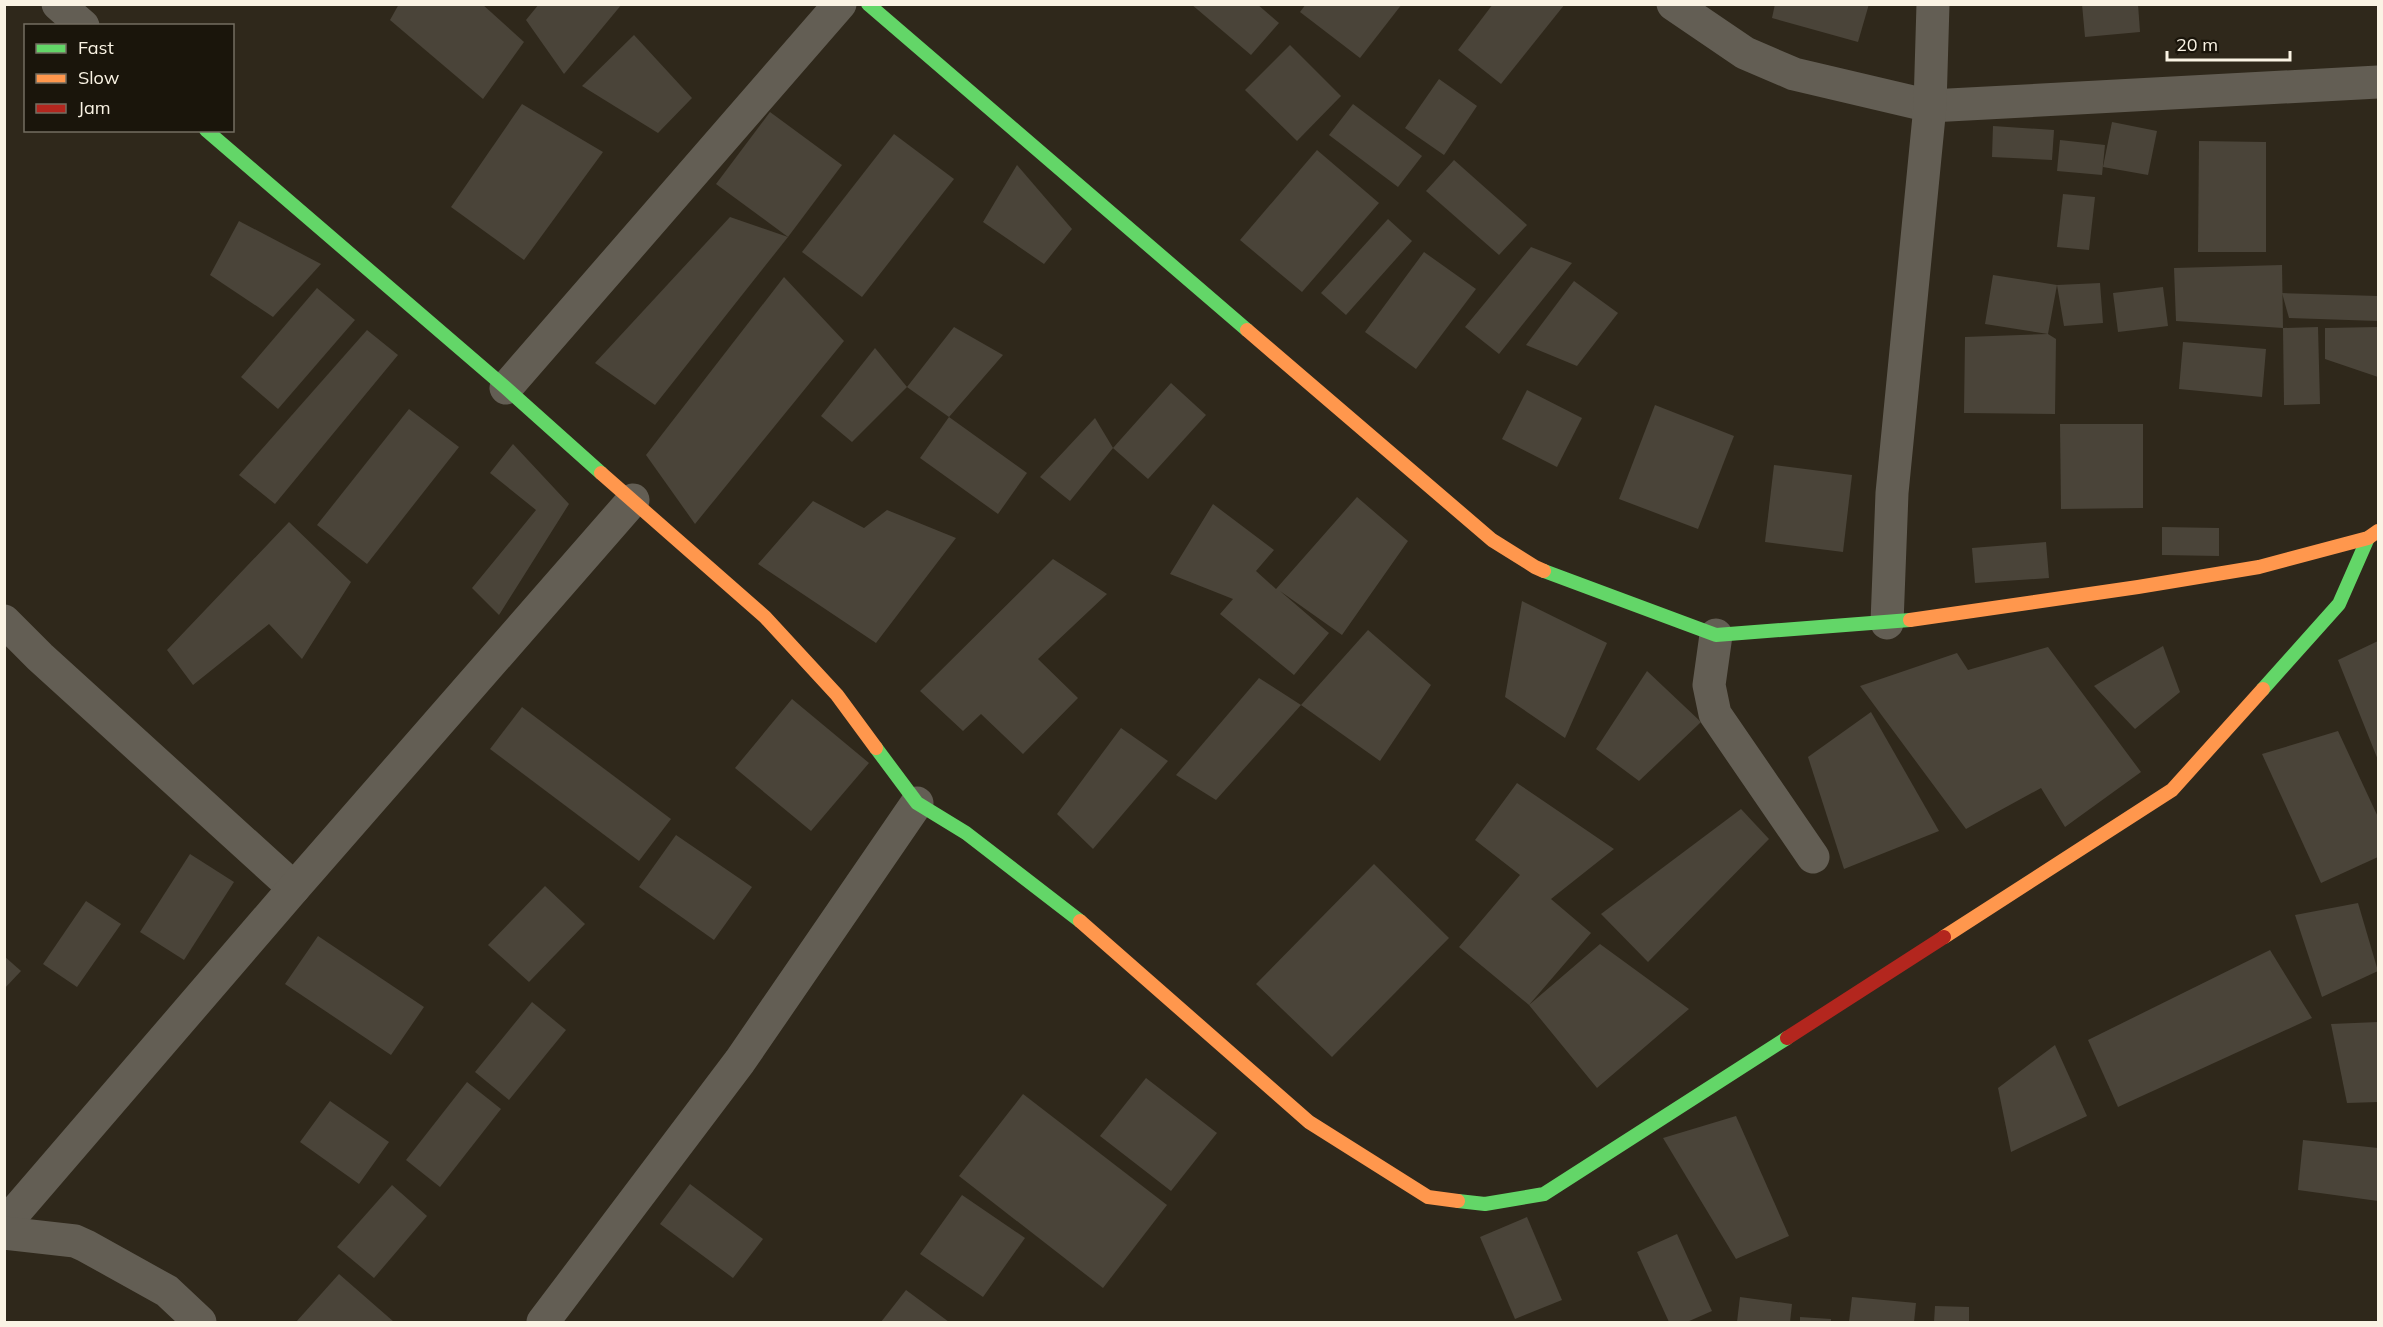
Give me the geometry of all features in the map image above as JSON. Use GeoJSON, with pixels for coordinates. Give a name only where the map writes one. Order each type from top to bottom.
{"type":"FeatureCollection","features":[{"type":"Feature","properties":{"kind":"street"},"geometry":{"type":"LineString","coordinates":[[58,4],[81,24]]}},
{"type":"Feature","properties":{"kind":"street"},"geometry":{"type":"LineString","coordinates":[[506,388],[840,4]]}},
{"type":"Feature","properties":{"kind":"street"},"geometry":{"type":"LineString","coordinates":[[868,4],[1492,540],[1535,567],[1716,635],[1887,623],[2138,587],[2259,567],[2373,535]]}},
{"type":"Feature","properties":{"kind":"street"},"geometry":{"type":"LineString","coordinates":[[1673,4],[1746,53],[1794,74],[1930,106],[2379,82]]}},
{"type":"Feature","properties":{"kind":"street"},"geometry":{"type":"LineString","coordinates":[[1887,623],[1892,493],[1930,106],[1933,4]]}},
{"type":"Feature","properties":{"kind":"street"},"geometry":{"type":"LineString","coordinates":[[208,132],[506,388],[709,570],[765,617],[837,695],[917,803],[966,833],[1024,880],[1069,912],[1309,1122],[1428,1197],[1485,1204],[1544,1194],[2172,790],[2339,604],[2373,535]]}},
{"type":"Feature","properties":{"kind":"street"},"geometry":{"type":"LineString","coordinates":[[4,1225],[633,500]]}},
{"type":"Feature","properties":{"kind":"street"},"geometry":{"type":"LineString","coordinates":[[4,621],[40,657],[294,888]]}},
{"type":"Feature","properties":{"kind":"street"},"geometry":{"type":"LineString","coordinates":[[1716,635],[1709,685],[1715,714],[1813,857]]}},
{"type":"Feature","properties":{"kind":"street"},"geometry":{"type":"LineString","coordinates":[[543,1323],[740,1061],[917,803]]}},
{"type":"Feature","properties":{"kind":"street"},"geometry":{"type":"LineString","coordinates":[[4,1233],[75,1241],[87,1245],[167,1291],[200,1323]]}},
{"type":"Feature","properties":{"kind":"building"},"geometry":{"type":"Polygon","coordinates":[[[399,4],[482,4],[524,42],[483,99],[390,20],[399,4]]]}},
{"type":"Feature","properties":{"kind":"building"},"geometry":{"type":"Polygon","coordinates":[[[539,4],[622,4],[564,74],[526,20],[539,4]]]}},
{"type":"Feature","properties":{"kind":"building"},"geometry":{"type":"Polygon","coordinates":[[[1191,4],[1257,4],[1279,23],[1251,55],[1191,4]]]}},
{"type":"Feature","properties":{"kind":"building"},"geometry":{"type":"Polygon","coordinates":[[[1306,4],[1402,4],[1360,58],[1300,12],[1306,4]]]}},
{"type":"Feature","properties":{"kind":"building"},"geometry":{"type":"Polygon","coordinates":[[[1493,4],[1565,4],[1501,84],[1458,50],[1493,4]]]}},
{"type":"Feature","properties":{"kind":"building"},"geometry":{"type":"Polygon","coordinates":[[[1775,4],[1869,4],[1858,42],[1772,18],[1775,4]]]}},
{"type":"Feature","properties":{"kind":"building"},"geometry":{"type":"Polygon","coordinates":[[[2082,4],[2138,4],[2140,32],[2085,37],[2082,4]]]}},
{"type":"Feature","properties":{"kind":"building"},"geometry":{"type":"Polygon","coordinates":[[[634,35],[692,98],[658,133],[582,86],[634,35]]]}},
{"type":"Feature","properties":{"kind":"building"},"geometry":{"type":"Polygon","coordinates":[[[1290,45],[1341,96],[1297,141],[1245,90],[1290,45]]]}},
{"type":"Feature","properties":{"kind":"building"},"geometry":{"type":"Polygon","coordinates":[[[1439,79],[1477,106],[1444,155],[1405,128],[1439,79]]]}},
{"type":"Feature","properties":{"kind":"building"},"geometry":{"type":"Polygon","coordinates":[[[522,104],[603,152],[524,260],[451,207],[522,104]]]}},
{"type":"Feature","properties":{"kind":"building"},"geometry":{"type":"Polygon","coordinates":[[[1353,104],[1422,156],[1398,187],[1329,135],[1353,104]]]}},
{"type":"Feature","properties":{"kind":"building"},"geometry":{"type":"Polygon","coordinates":[[[770,112],[842,165],[788,237],[716,184],[770,112]]]}},
{"type":"Feature","properties":{"kind":"building"},"geometry":{"type":"Polygon","coordinates":[[[2112,122],[2157,131],[2148,175],[2103,167],[2112,122]]]}},
{"type":"Feature","properties":{"kind":"building"},"geometry":{"type":"Polygon","coordinates":[[[1993,126],[2054,130],[2052,160],[1992,157],[1993,126]]]}},
{"type":"Feature","properties":{"kind":"building"},"geometry":{"type":"Polygon","coordinates":[[[894,134],[954,179],[862,297],[802,252],[894,134]]]}},
{"type":"Feature","properties":{"kind":"building"},"geometry":{"type":"Polygon","coordinates":[[[2060,140],[2105,145],[2102,175],[2057,171],[2060,140]]]}},
{"type":"Feature","properties":{"kind":"building"},"geometry":{"type":"Polygon","coordinates":[[[2199,141],[2266,142],[2266,252],[2198,252],[2199,141]]]}},
{"type":"Feature","properties":{"kind":"building"},"geometry":{"type":"Polygon","coordinates":[[[1317,150],[1379,203],[1302,292],[1240,240],[1317,150]]]}},
{"type":"Feature","properties":{"kind":"building"},"geometry":{"type":"Polygon","coordinates":[[[1454,160],[1527,225],[1499,255],[1426,191],[1454,160]]]}},
{"type":"Feature","properties":{"kind":"building"},"geometry":{"type":"Polygon","coordinates":[[[1017,165],[1072,229],[1044,264],[983,222],[1017,165]]]}},
{"type":"Feature","properties":{"kind":"building"},"geometry":{"type":"Polygon","coordinates":[[[2063,194],[2095,197],[2089,250],[2057,247],[2063,194]]]}},
{"type":"Feature","properties":{"kind":"building"},"geometry":{"type":"Polygon","coordinates":[[[730,217],[788,237],[655,405],[595,363],[730,217]]]}},
{"type":"Feature","properties":{"kind":"building"},"geometry":{"type":"Polygon","coordinates":[[[1388,219],[1412,241],[1346,315],[1321,293],[1388,219]]]}},
{"type":"Feature","properties":{"kind":"building"},"geometry":{"type":"Polygon","coordinates":[[[239,221],[321,264],[273,317],[210,275],[239,221]]]}},
{"type":"Feature","properties":{"kind":"building"},"geometry":{"type":"Polygon","coordinates":[[[1531,247],[1572,263],[1499,354],[1465,327],[1531,247]]]}},
{"type":"Feature","properties":{"kind":"building"},"geometry":{"type":"Polygon","coordinates":[[[1424,252],[1476,289],[1416,369],[1365,332],[1424,252]]]}},
{"type":"Feature","properties":{"kind":"building"},"geometry":{"type":"Polygon","coordinates":[[[2282,265],[2283,328],[2176,321],[2174,268],[2282,265]]]}},
{"type":"Feature","properties":{"kind":"building"},"geometry":{"type":"Polygon","coordinates":[[[1993,275],[2057,285],[2048,334],[1985,324],[1993,275]]]}},
{"type":"Feature","properties":{"kind":"building"},"geometry":{"type":"Polygon","coordinates":[[[784,277],[844,341],[695,524],[646,455],[784,277]]]}},
{"type":"Feature","properties":{"kind":"building"},"geometry":{"type":"Polygon","coordinates":[[[1574,281],[1618,313],[1577,366],[1526,345],[1574,281]]]}},
{"type":"Feature","properties":{"kind":"building"},"geometry":{"type":"Polygon","coordinates":[[[2100,283],[2103,323],[2064,326],[2057,285],[2100,283]]]}},
{"type":"Feature","properties":{"kind":"building"},"geometry":{"type":"Polygon","coordinates":[[[2163,287],[2168,326],[2118,332],[2113,293],[2163,287]]]}},
{"type":"Feature","properties":{"kind":"building"},"geometry":{"type":"Polygon","coordinates":[[[317,288],[355,320],[278,409],[241,377],[317,288]]]}},
{"type":"Feature","properties":{"kind":"building"},"geometry":{"type":"Polygon","coordinates":[[[2282,293],[2378,296],[2378,321],[2289,318],[2282,293]]]}},
{"type":"Feature","properties":{"kind":"building"},"geometry":{"type":"Polygon","coordinates":[[[954,327],[1003,355],[949,417],[907,387],[954,327]]]}},
{"type":"Feature","properties":{"kind":"building"},"geometry":{"type":"Polygon","coordinates":[[[2318,327],[2320,404],[2284,405],[2283,328],[2318,327]]]}},
{"type":"Feature","properties":{"kind":"building"},"geometry":{"type":"Polygon","coordinates":[[[2378,327],[2378,377],[2325,359],[2325,328],[2378,327]]]}},
{"type":"Feature","properties":{"kind":"building"},"geometry":{"type":"Polygon","coordinates":[[[367,330],[398,355],[275,504],[239,475],[367,330]]]}},
{"type":"Feature","properties":{"kind":"building"},"geometry":{"type":"Polygon","coordinates":[[[2048,334],[2056,339],[2055,414],[1964,413],[1965,337],[2048,334]]]}},
{"type":"Feature","properties":{"kind":"building"},"geometry":{"type":"Polygon","coordinates":[[[2183,342],[2266,349],[2262,397],[2179,389],[2183,342]]]}},
{"type":"Feature","properties":{"kind":"building"},"geometry":{"type":"Polygon","coordinates":[[[875,348],[907,387],[852,442],[821,416],[875,348]]]}},
{"type":"Feature","properties":{"kind":"building"},"geometry":{"type":"Polygon","coordinates":[[[1171,383],[1206,415],[1148,479],[1113,448],[1171,383]]]}},
{"type":"Feature","properties":{"kind":"building"},"geometry":{"type":"Polygon","coordinates":[[[1527,390],[1582,418],[1557,467],[1502,439],[1527,390]]]}},
{"type":"Feature","properties":{"kind":"building"},"geometry":{"type":"Polygon","coordinates":[[[1655,405],[1734,436],[1698,529],[1619,499],[1655,405]]]}},
{"type":"Feature","properties":{"kind":"building"},"geometry":{"type":"Polygon","coordinates":[[[409,409],[459,447],[367,564],[317,525],[409,409]]]}},
{"type":"Feature","properties":{"kind":"building"},"geometry":{"type":"Polygon","coordinates":[[[949,417],[1027,473],[998,514],[920,458],[949,417]]]}},
{"type":"Feature","properties":{"kind":"building"},"geometry":{"type":"Polygon","coordinates":[[[1095,418],[1113,448],[1070,501],[1040,477],[1095,418]]]}},
{"type":"Feature","properties":{"kind":"building"},"geometry":{"type":"Polygon","coordinates":[[[2060,424],[2143,424],[2143,508],[2061,509],[2060,424]]]}},
{"type":"Feature","properties":{"kind":"building"},"geometry":{"type":"Polygon","coordinates":[[[513,444],[569,504],[499,615],[472,588],[536,510],[490,473],[513,444]]]}},
{"type":"Feature","properties":{"kind":"building"},"geometry":{"type":"Polygon","coordinates":[[[1774,465],[1852,475],[1843,552],[1765,542],[1774,465]]]}},
{"type":"Feature","properties":{"kind":"building"},"geometry":{"type":"Polygon","coordinates":[[[1357,497],[1408,541],[1342,635],[1280,591],[1329,633],[1294,675],[1220,614],[1233,599],[1170,574],[1213,504],[1274,550],[1256,571],[1276,589],[1357,497]]]}},
{"type":"Feature","properties":{"kind":"building"},"geometry":{"type":"Polygon","coordinates":[[[813,501],[864,528],[887,510],[956,538],[876,643],[758,564],[813,501]]]}},
{"type":"Feature","properties":{"kind":"building"},"geometry":{"type":"Polygon","coordinates":[[[289,522],[351,582],[302,659],[269,624],[193,685],[167,650],[289,522]]]}},
{"type":"Feature","properties":{"kind":"building"},"geometry":{"type":"Polygon","coordinates":[[[2162,527],[2219,528],[2219,556],[2162,555],[2162,527]]]}},
{"type":"Feature","properties":{"kind":"building"},"geometry":{"type":"Polygon","coordinates":[[[2046,542],[2049,578],[1975,583],[1972,548],[2046,542]]]}},
{"type":"Feature","properties":{"kind":"building"},"geometry":{"type":"Polygon","coordinates":[[[1053,559],[1107,594],[1038,659],[1078,698],[1023,754],[981,714],[963,731],[920,691],[1053,559]]]}},
{"type":"Feature","properties":{"kind":"building"},"geometry":{"type":"Polygon","coordinates":[[[1522,601],[1607,643],[1565,738],[1505,697],[1522,601]]]}},
{"type":"Feature","properties":{"kind":"building"},"geometry":{"type":"Polygon","coordinates":[[[1368,630],[1431,685],[1380,761],[1301,705],[1368,630]]]}},
{"type":"Feature","properties":{"kind":"building"},"geometry":{"type":"Polygon","coordinates":[[[2378,641],[2378,760],[2338,660],[2378,641]]]}},
{"type":"Feature","properties":{"kind":"building"},"geometry":{"type":"Polygon","coordinates":[[[2163,646],[2180,692],[2135,729],[2094,686],[2163,646]]]}},
{"type":"Feature","properties":{"kind":"building"},"geometry":{"type":"Polygon","coordinates":[[[2048,647],[2141,772],[2065,827],[2041,788],[1966,829],[1860,686],[1957,653],[1968,670],[2048,647]]]}},
{"type":"Feature","properties":{"kind":"building"},"geometry":{"type":"Polygon","coordinates":[[[1647,671],[1701,722],[1639,781],[1596,749],[1647,671]]]}},
{"type":"Feature","properties":{"kind":"building"},"geometry":{"type":"Polygon","coordinates":[[[1259,678],[1301,705],[1216,800],[1176,775],[1259,678]]]}},
{"type":"Feature","properties":{"kind":"building"},"geometry":{"type":"Polygon","coordinates":[[[792,699],[869,763],[811,831],[735,768],[792,699]]]}},
{"type":"Feature","properties":{"kind":"building"},"geometry":{"type":"Polygon","coordinates":[[[522,707],[671,819],[639,861],[490,749],[522,707]]]}},
{"type":"Feature","properties":{"kind":"building"},"geometry":{"type":"Polygon","coordinates":[[[1871,712],[1939,831],[1844,869],[1808,757],[1871,712]]]}},
{"type":"Feature","properties":{"kind":"building"},"geometry":{"type":"Polygon","coordinates":[[[1121,728],[1168,761],[1093,849],[1057,814],[1121,728]]]}},
{"type":"Feature","properties":{"kind":"building"},"geometry":{"type":"Polygon","coordinates":[[[2338,731],[2378,817],[2378,857],[2321,883],[2262,754],[2338,731]]]}},
{"type":"Feature","properties":{"kind":"building"},"geometry":{"type":"Polygon","coordinates":[[[1517,783],[1614,849],[1551,899],[1591,933],[1529,1005],[1459,947],[1520,875],[1475,840],[1517,783]]]}},
{"type":"Feature","properties":{"kind":"building"},"geometry":{"type":"Polygon","coordinates":[[[1741,809],[1769,839],[1648,962],[1601,914],[1741,809]]]}},
{"type":"Feature","properties":{"kind":"building"},"geometry":{"type":"Polygon","coordinates":[[[676,835],[752,887],[714,940],[639,887],[676,835]]]}},
{"type":"Feature","properties":{"kind":"building"},"geometry":{"type":"Polygon","coordinates":[[[190,854],[234,882],[184,960],[140,932],[190,854]]]}},
{"type":"Feature","properties":{"kind":"building"},"geometry":{"type":"Polygon","coordinates":[[[1374,864],[1449,938],[1332,1057],[1256,984],[1374,864]]]}},
{"type":"Feature","properties":{"kind":"building"},"geometry":{"type":"Polygon","coordinates":[[[545,886],[585,924],[529,982],[488,945],[545,886]]]}},
{"type":"Feature","properties":{"kind":"building"},"geometry":{"type":"Polygon","coordinates":[[[86,901],[121,924],[77,987],[43,964],[86,901]]]}},
{"type":"Feature","properties":{"kind":"building"},"geometry":{"type":"Polygon","coordinates":[[[2358,903],[2378,971],[2322,997],[2295,915],[2358,903]]]}},
{"type":"Feature","properties":{"kind":"building"},"geometry":{"type":"Polygon","coordinates":[[[318,936],[424,1007],[391,1055],[285,984],[318,936]]]}},
{"type":"Feature","properties":{"kind":"building"},"geometry":{"type":"Polygon","coordinates":[[[1600,944],[1689,1009],[1597,1088],[1529,1005],[1600,944]]]}},
{"type":"Feature","properties":{"kind":"building"},"geometry":{"type":"Polygon","coordinates":[[[2270,950],[2312,1018],[2118,1107],[2088,1040],[2270,950]]]}},
{"type":"Feature","properties":{"kind":"building"},"geometry":{"type":"Polygon","coordinates":[[[4,956],[21,971],[4,989],[4,956]]]}},
{"type":"Feature","properties":{"kind":"building"},"geometry":{"type":"Polygon","coordinates":[[[532,1002],[566,1030],[509,1100],[475,1072],[532,1002]]]}},
{"type":"Feature","properties":{"kind":"building"},"geometry":{"type":"Polygon","coordinates":[[[2378,1022],[2378,1102],[2347,1103],[2331,1024],[2378,1022]]]}},
{"type":"Feature","properties":{"kind":"building"},"geometry":{"type":"Polygon","coordinates":[[[2055,1045],[2087,1116],[2011,1152],[1998,1088],[2055,1045]]]}},
{"type":"Feature","properties":{"kind":"building"},"geometry":{"type":"Polygon","coordinates":[[[1146,1078],[1217,1133],[1171,1191],[1100,1136],[1146,1078]]]}},
{"type":"Feature","properties":{"kind":"building"},"geometry":{"type":"Polygon","coordinates":[[[467,1082],[501,1109],[440,1187],[406,1160],[467,1082]]]}},
{"type":"Feature","properties":{"kind":"building"},"geometry":{"type":"Polygon","coordinates":[[[1023,1094],[1167,1205],[1103,1288],[959,1176],[1023,1094]]]}},
{"type":"Feature","properties":{"kind":"building"},"geometry":{"type":"Polygon","coordinates":[[[330,1101],[389,1142],[359,1184],[300,1142],[330,1101]]]}},
{"type":"Feature","properties":{"kind":"building"},"geometry":{"type":"Polygon","coordinates":[[[1736,1116],[1789,1236],[1736,1259],[1663,1138],[1736,1116]]]}},
{"type":"Feature","properties":{"kind":"building"},"geometry":{"type":"Polygon","coordinates":[[[2303,1140],[2378,1148],[2378,1201],[2298,1190],[2303,1140]]]}},
{"type":"Feature","properties":{"kind":"building"},"geometry":{"type":"Polygon","coordinates":[[[690,1184],[763,1239],[733,1278],[660,1224],[690,1184]]]}},
{"type":"Feature","properties":{"kind":"building"},"geometry":{"type":"Polygon","coordinates":[[[392,1185],[427,1216],[374,1278],[337,1247],[392,1185]]]}},
{"type":"Feature","properties":{"kind":"building"},"geometry":{"type":"Polygon","coordinates":[[[962,1195],[1025,1238],[983,1297],[920,1254],[962,1195]]]}},
{"type":"Feature","properties":{"kind":"building"},"geometry":{"type":"Polygon","coordinates":[[[1527,1217],[1562,1300],[1515,1319],[1480,1237],[1527,1217]]]}},
{"type":"Feature","properties":{"kind":"building"},"geometry":{"type":"Polygon","coordinates":[[[1677,1234],[1712,1311],[1687,1322],[1669,1322],[1637,1252],[1677,1234]]]}},
{"type":"Feature","properties":{"kind":"building"},"geometry":{"type":"Polygon","coordinates":[[[339,1274],[394,1322],[296,1322],[339,1274]]]}},
{"type":"Feature","properties":{"kind":"building"},"geometry":{"type":"Polygon","coordinates":[[[906,1290],[949,1322],[881,1322],[906,1290]]]}},
{"type":"Feature","properties":{"kind":"building"},"geometry":{"type":"Polygon","coordinates":[[[1740,1297],[1792,1304],[1790,1322],[1737,1322],[1740,1297]]]}},
{"type":"Feature","properties":{"kind":"building"},"geometry":{"type":"Polygon","coordinates":[[[1852,1297],[1916,1303],[1914,1322],[1849,1322],[1852,1297]]]}},
{"type":"Feature","properties":{"kind":"building"},"geometry":{"type":"Polygon","coordinates":[[[1935,1306],[1969,1307],[1969,1322],[1934,1322],[1935,1306]]]}},
{"type":"Feature","properties":{"kind":"building"},"geometry":{"type":"Polygon","coordinates":[[[1800,1317],[1831,1319],[1831,1322],[1800,1322],[1800,1317]]]}},
{"type":"Feature","properties":{"kind":"traffic: fast"},"geometry":{"type":"LineString","coordinates":[[868,4],[1247,330]]}},
{"type":"Feature","properties":{"kind":"traffic: fast"},"geometry":{"type":"LineString","coordinates":[[208,132],[506,388],[601,473]]}},
{"type":"Feature","properties":{"kind":"traffic: fast"},"geometry":{"type":"LineString","coordinates":[[2263,689],[2339,604],[2368,538]]}},
{"type":"Feature","properties":{"kind":"traffic: fast"},"geometry":{"type":"LineString","coordinates":[[1544,571],[1716,635],[1910,620]]}},
{"type":"Feature","properties":{"kind":"traffic: fast"},"geometry":{"type":"LineString","coordinates":[[876,748],[917,803],[966,833],[1080,921]]}},
{"type":"Feature","properties":{"kind":"traffic: fast"},"geometry":{"type":"LineString","coordinates":[[1458,1201],[1485,1204],[1544,1194],[1787,1038]]}},
{"type":"Feature","properties":{"kind":"traffic: slow"},"geometry":{"type":"LineString","coordinates":[[1247,330],[1492,540],[1544,571]]}},
{"type":"Feature","properties":{"kind":"traffic: slow"},"geometry":{"type":"LineString","coordinates":[[601,473],[765,617],[837,695],[876,748]]}},
{"type":"Feature","properties":{"kind":"traffic: slow"},"geometry":{"type":"LineString","coordinates":[[1910,620],[2259,567],[2368,538],[2378,531]]}},
{"type":"Feature","properties":{"kind":"traffic: slow"},"geometry":{"type":"LineString","coordinates":[[1944,937],[2172,790],[2263,689]]}},
{"type":"Feature","properties":{"kind":"traffic: slow"},"geometry":{"type":"LineString","coordinates":[[1080,921],[1309,1122],[1428,1197],[1458,1201]]}},
{"type":"Feature","properties":{"kind":"traffic: jam"},"geometry":{"type":"LineString","coordinates":[[1787,1038],[1944,937]]}}]}
